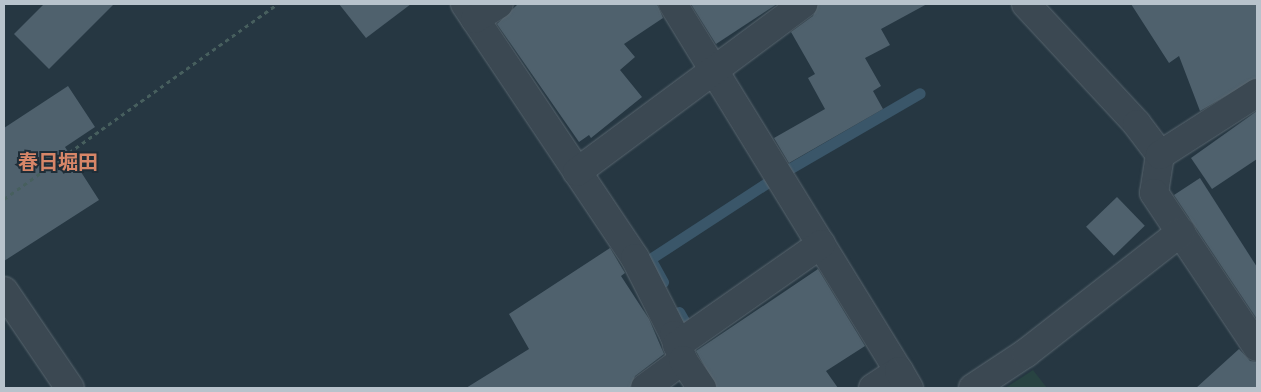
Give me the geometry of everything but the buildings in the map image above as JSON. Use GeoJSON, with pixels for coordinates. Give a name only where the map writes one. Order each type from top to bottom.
{"type":"FeatureCollection","features":[{"type":"Feature","properties":{"kind":"street"},"geometry":{"type":"LineString","coordinates":[[499,4],[470,11],[635,258],[680,352],[702,388]]}},
{"type":"Feature","properties":{"kind":"street"},"geometry":{"type":"LineString","coordinates":[[674,4],[715,68],[904,380],[873,388]]}},
{"type":"Feature","properties":{"kind":"street"},"geometry":{"type":"LineString","coordinates":[[577,172],[803,4]]}},
{"type":"Feature","properties":{"kind":"street"},"geometry":{"type":"LineString","coordinates":[[1026,4],[1137,124],[1160,155],[1154,193],[1257,347]]}},
{"type":"Feature","properties":{"kind":"street"},"geometry":{"type":"LineString","coordinates":[[1160,155],[1257,93]]}},
{"type":"Feature","properties":{"kind":"street"},"geometry":{"type":"LineString","coordinates":[[973,388],[1026,353],[1181,232]]}},
{"type":"Feature","properties":{"kind":"street"},"geometry":{"type":"LineString","coordinates":[[645,388],[680,352],[822,244]]}},
{"type":"Feature","properties":{"kind":"street"},"geometry":{"type":"LineString","coordinates":[[4,291],[70,388]]}},
{"type":"Feature","properties":{"kind":"path"},"geometry":{"type":"LineString","coordinates":[[4,199],[277,4]]}},
{"type":"Feature","properties":{"kind":"green space"},"geometry":{"type":"Polygon","coordinates":[[[1033,370],[1047,388],[1005,388],[1033,370]]]}},
{"type":"Feature","properties":{"kind":"waterway"},"geometry":{"type":"LineString","coordinates":[[789,169],[920,93]]}},
{"type":"Feature","properties":{"kind":"waterway"},"geometry":{"type":"LineString","coordinates":[[663,282],[650,259],[771,180]]}},
{"type":"Feature","properties":{"kind":"waterway"},"geometry":{"type":"LineString","coordinates":[[679,312],[687,326]]}},
{"type":"Feature","properties":{"kind":"district","name":"春日堀田"},"geometry":{"type":"Point","coordinates":[58,161]}}]}
